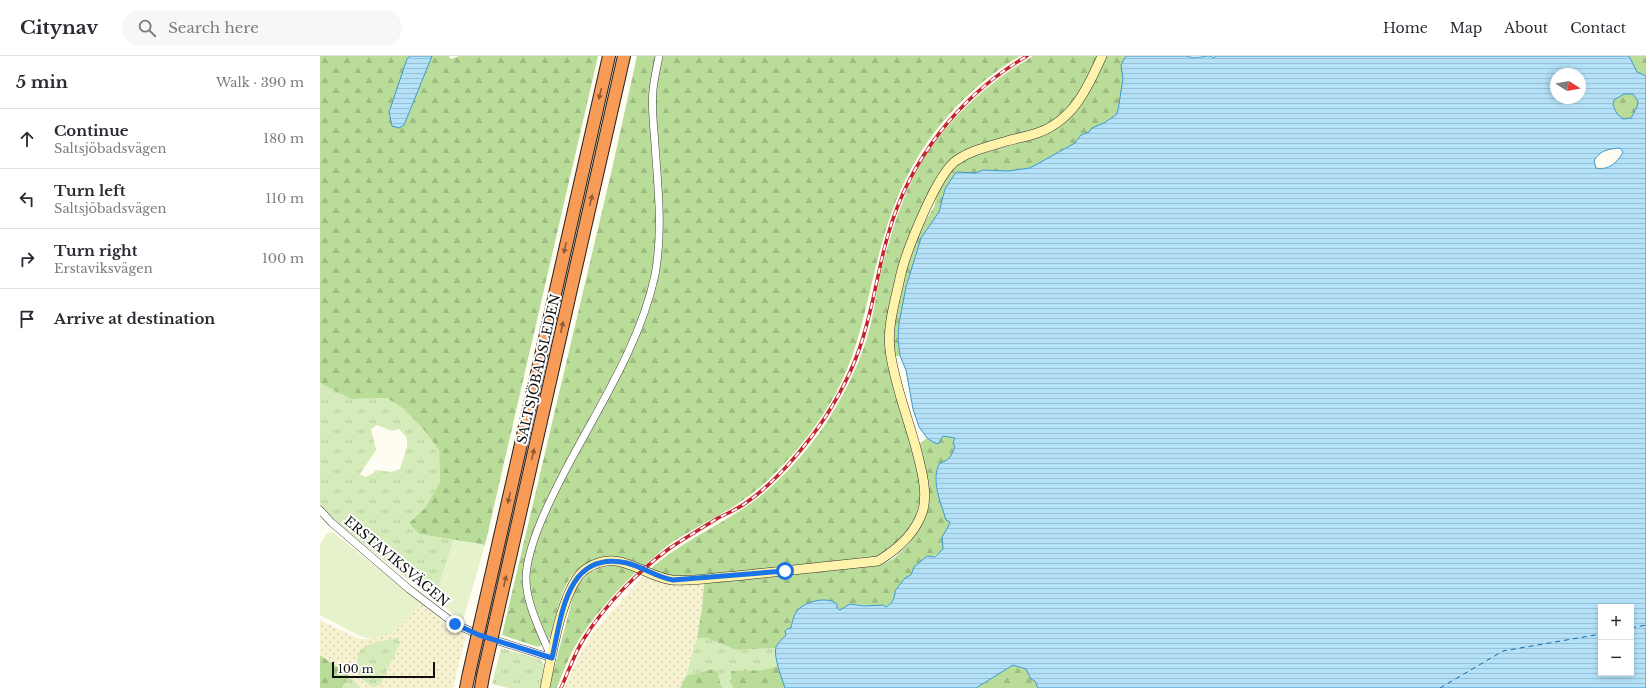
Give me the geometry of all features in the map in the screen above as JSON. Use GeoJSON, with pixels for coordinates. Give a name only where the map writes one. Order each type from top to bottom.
{"type":"FeatureCollection","features":[{"type":"Feature","properties":{"kind":"highway","name":"SALTSJÖBADSLEDEN"},"geometry":{"type":"LineString","coordinates":[[466,688],[609,56]]}},
{"type":"Feature","properties":{"kind":"highway","name":"SALTSJÖBADSLEDEN"},"geometry":{"type":"LineString","coordinates":[[481,688],[624,56]]}},
{"type":"Feature","properties":{"kind":"street"},"geometry":{"type":"LineString","coordinates":[[552,658],[531,606],[526,579],[528,565],[534,542],[553,495],[636,335],[647,304],[655,274],[658,251],[659,206],[653,91],[659,56]]}},
{"type":"Feature","properties":{"kind":"street"},"geometry":{"type":"LineString","coordinates":[[545,688],[561,616],[572,586],[581,573],[587,568],[600,563],[613,561],[629,564],[673,580],[878,561],[890,554],[909,536],[917,525],[923,509],[925,490],[890,352],[888,337],[901,274],[910,244],[938,182],[946,170],[956,160],[984,148],[1040,133],[1054,126],[1065,118],[1078,102],[1089,85],[1102,56]]}},
{"type":"Feature","properties":{"kind":"street","name":"ERSTAVIKSVÄGEN"},"geometry":{"type":"LineString","coordinates":[[320,510],[332,523],[409,589],[455,624],[479,635],[552,658]]}},
{"type":"Feature","properties":{"kind":"shaded area"},"geometry":{"type":"Polygon","coordinates":[[[645,574],[704,583],[697,638],[686,676],[680,688],[564,688],[579,656],[593,633],[645,574]]]}},
{"type":"Feature","properties":{"kind":"shaded area"},"geometry":{"type":"Polygon","coordinates":[[[421,602],[444,622],[466,635],[453,688],[361,688],[349,675],[320,655],[320,620],[359,639],[371,639],[402,626],[421,602]]]}},
{"type":"Feature","properties":{"kind":"green space"},"geometry":{"type":"Polygon","coordinates":[[[320,56],[410,56],[407,59],[399,128],[404,125],[432,56],[449,56],[451,59],[459,56],[598,56],[485,545],[419,534],[409,523],[425,508],[440,482],[439,450],[424,430],[404,409],[387,398],[351,399],[320,383],[320,56]]]}},
{"type":"Feature","properties":{"kind":"green space"},"geometry":{"type":"Polygon","coordinates":[[[637,56],[1020,56],[987,78],[958,105],[932,136],[911,169],[900,191],[887,226],[863,321],[844,377],[824,413],[798,449],[765,483],[754,492],[734,506],[667,546],[644,566],[628,559],[611,557],[599,559],[579,568],[572,575],[563,592],[549,638],[538,647],[502,635],[612,169],[637,56]]]}},
{"type":"Feature","properties":{"kind":"green space"},"geometry":{"type":"Polygon","coordinates":[[[1033,56],[1098,56],[1078,97],[1061,115],[1040,127],[966,151],[955,156],[945,164],[935,179],[910,238],[896,276],[891,295],[887,315],[886,355],[921,483],[918,508],[910,527],[904,535],[877,558],[675,577],[649,570],[672,552],[735,514],[759,497],[794,465],[814,440],[837,405],[859,361],[867,339],[880,274],[889,242],[901,205],[917,170],[940,136],[968,105],[999,78],[1033,56]]]}},
{"type":"Feature","properties":{"kind":"green space"},"geometry":{"type":"Polygon","coordinates":[[[1105,56],[1126,56],[1122,65],[1123,79],[1116,115],[1093,128],[1089,132],[1081,135],[1075,143],[1030,168],[1008,171],[983,170],[976,173],[958,172],[945,189],[939,212],[921,238],[911,271],[899,323],[898,339],[900,356],[894,356],[891,340],[904,273],[921,228],[934,207],[938,191],[957,163],[974,156],[1043,136],[1058,128],[1070,118],[1081,104],[1105,56]]]}},
{"type":"Feature","properties":{"kind":"green space"},"geometry":{"type":"Polygon","coordinates":[[[1629,56],[1646,56],[1646,76],[1637,72],[1629,56]]]}},
{"type":"Feature","properties":{"kind":"green space"},"geometry":{"type":"Polygon","coordinates":[[[1624,94],[1633,94],[1638,101],[1637,107],[1630,119],[1623,119],[1617,114],[1612,105],[1614,100],[1624,94]]]}},
{"type":"Feature","properties":{"kind":"green space"},"geometry":{"type":"Polygon","coordinates":[[[320,383],[351,399],[387,398],[404,409],[424,430],[439,450],[440,482],[425,508],[409,523],[419,534],[454,540],[434,600],[340,525],[320,505],[320,383]],[[377,425],[371,429],[376,450],[360,474],[365,477],[372,474],[376,470],[391,472],[400,469],[407,447],[407,438],[399,429],[392,431],[377,425]]]}},
{"type":"Feature","properties":{"kind":"green space"},"geometry":{"type":"Polygon","coordinates":[[[943,436],[955,438],[955,442],[953,454],[948,459],[940,463],[936,477],[936,485],[940,501],[950,522],[944,537],[943,549],[934,556],[922,561],[914,568],[911,575],[905,578],[895,591],[894,598],[889,605],[850,604],[840,610],[823,600],[804,605],[795,613],[791,628],[776,648],[737,650],[706,638],[697,638],[704,583],[880,565],[893,559],[909,544],[919,530],[925,514],[918,445],[927,438],[933,442],[943,436]]]}},
{"type":"Feature","properties":{"kind":"green space"},"geometry":{"type":"Polygon","coordinates":[[[332,532],[421,602],[402,626],[390,633],[371,639],[360,636],[320,615],[320,544],[327,533],[332,532]]]}},
{"type":"Feature","properties":{"kind":"green space"},"geometry":{"type":"Polygon","coordinates":[[[454,540],[485,545],[463,620],[434,600],[454,540]]]}},
{"type":"Feature","properties":{"kind":"green space"},"geometry":{"type":"Polygon","coordinates":[[[613,565],[638,570],[595,616],[571,653],[557,688],[549,688],[575,589],[588,574],[599,568],[613,565]]]}},
{"type":"Feature","properties":{"kind":"green space"},"geometry":{"type":"Polygon","coordinates":[[[397,638],[400,642],[399,645],[381,684],[373,687],[362,679],[357,671],[358,655],[361,649],[373,643],[397,638]]]}},
{"type":"Feature","properties":{"kind":"green space"},"geometry":{"type":"Polygon","coordinates":[[[697,638],[706,638],[737,650],[776,648],[775,657],[779,666],[762,670],[749,670],[731,683],[733,688],[723,688],[720,683],[719,673],[713,669],[686,676],[697,638]]]}},
{"type":"Feature","properties":{"kind":"green space"},"geometry":{"type":"Polygon","coordinates":[[[501,648],[540,659],[544,665],[540,688],[508,688],[492,684],[501,648]]]}},
{"type":"Feature","properties":{"kind":"green space"},"geometry":{"type":"Polygon","coordinates":[[[320,655],[349,675],[342,688],[320,688],[320,655]]]}},
{"type":"Feature","properties":{"kind":"green space"},"geometry":{"type":"Polygon","coordinates":[[[1013,665],[1026,669],[1031,679],[1035,681],[1038,688],[976,688],[1013,665]]]}},
{"type":"Feature","properties":{"kind":"green space"},"geometry":{"type":"Polygon","coordinates":[[[779,666],[785,688],[733,688],[731,683],[731,671],[762,670],[779,666]]]}},
{"type":"Feature","properties":{"kind":"green space"},"geometry":{"type":"Polygon","coordinates":[[[713,669],[719,673],[720,683],[723,688],[680,688],[686,676],[713,669]]]}},
{"type":"Feature","properties":{"kind":"green space"},"geometry":{"type":"Polygon","coordinates":[[[349,675],[361,688],[342,688],[349,675]]]}},
{"type":"Feature","properties":{"kind":"water"},"geometry":{"type":"Polygon","coordinates":[[[410,56],[432,56],[404,125],[399,128],[392,126],[389,112],[407,59],[410,56]]]}},
{"type":"Feature","properties":{"kind":"water"},"geometry":{"type":"Polygon","coordinates":[[[1126,56],[1211,56],[1214,58],[1215,56],[1629,56],[1637,72],[1646,76],[1646,688],[1038,688],[1035,681],[1031,679],[1026,669],[1013,665],[976,688],[785,688],[775,651],[778,644],[786,635],[785,631],[791,628],[794,616],[798,610],[811,602],[823,600],[828,600],[837,604],[837,608],[840,610],[850,604],[864,606],[883,605],[886,607],[894,598],[895,591],[905,578],[911,575],[914,567],[927,556],[935,557],[943,549],[942,537],[950,522],[946,520],[937,491],[936,476],[940,463],[950,457],[955,447],[953,443],[955,438],[943,436],[938,444],[927,438],[919,427],[913,409],[906,370],[900,356],[898,339],[899,323],[906,287],[921,238],[939,212],[945,189],[957,172],[976,173],[983,170],[1008,171],[1030,168],[1075,143],[1081,135],[1089,132],[1092,128],[1104,123],[1116,115],[1123,79],[1121,65],[1126,56]],[[1624,94],[1614,100],[1613,105],[1617,114],[1623,119],[1631,118],[1637,107],[1638,101],[1633,94],[1624,94]],[[1620,148],[1608,150],[1599,154],[1594,161],[1596,168],[1600,169],[1612,165],[1623,152],[1620,148]]]}},
{"type":"Feature","properties":{"kind":"ferry route"},"geometry":{"type":"LineString","coordinates":[[1634,627],[1646,625]]}},
{"type":"Feature","properties":{"kind":"ferry route"},"geometry":{"type":"LineString","coordinates":[[1440,688],[1503,651],[1598,635]]}},
{"type":"Feature","properties":{"kind":"railway"},"geometry":{"type":"LineString","coordinates":[[561,688],[574,658],[591,627],[622,590],[646,567],[670,548],[718,518],[740,507],[758,494],[780,474],[818,427],[839,395],[859,350],[888,235],[897,207],[923,156],[940,132],[959,110],[1002,72],[1027,56]]}},
{"type":"Feature","properties":{"kind":"route"},"geometry":{"type":"LineString","coordinates":[[455,624],[479,635],[552,658],[561,616],[576,578],[587,568],[600,563],[608,561],[629,564],[639,567],[655,576],[673,580],[689,580],[785,571]]}}]}
